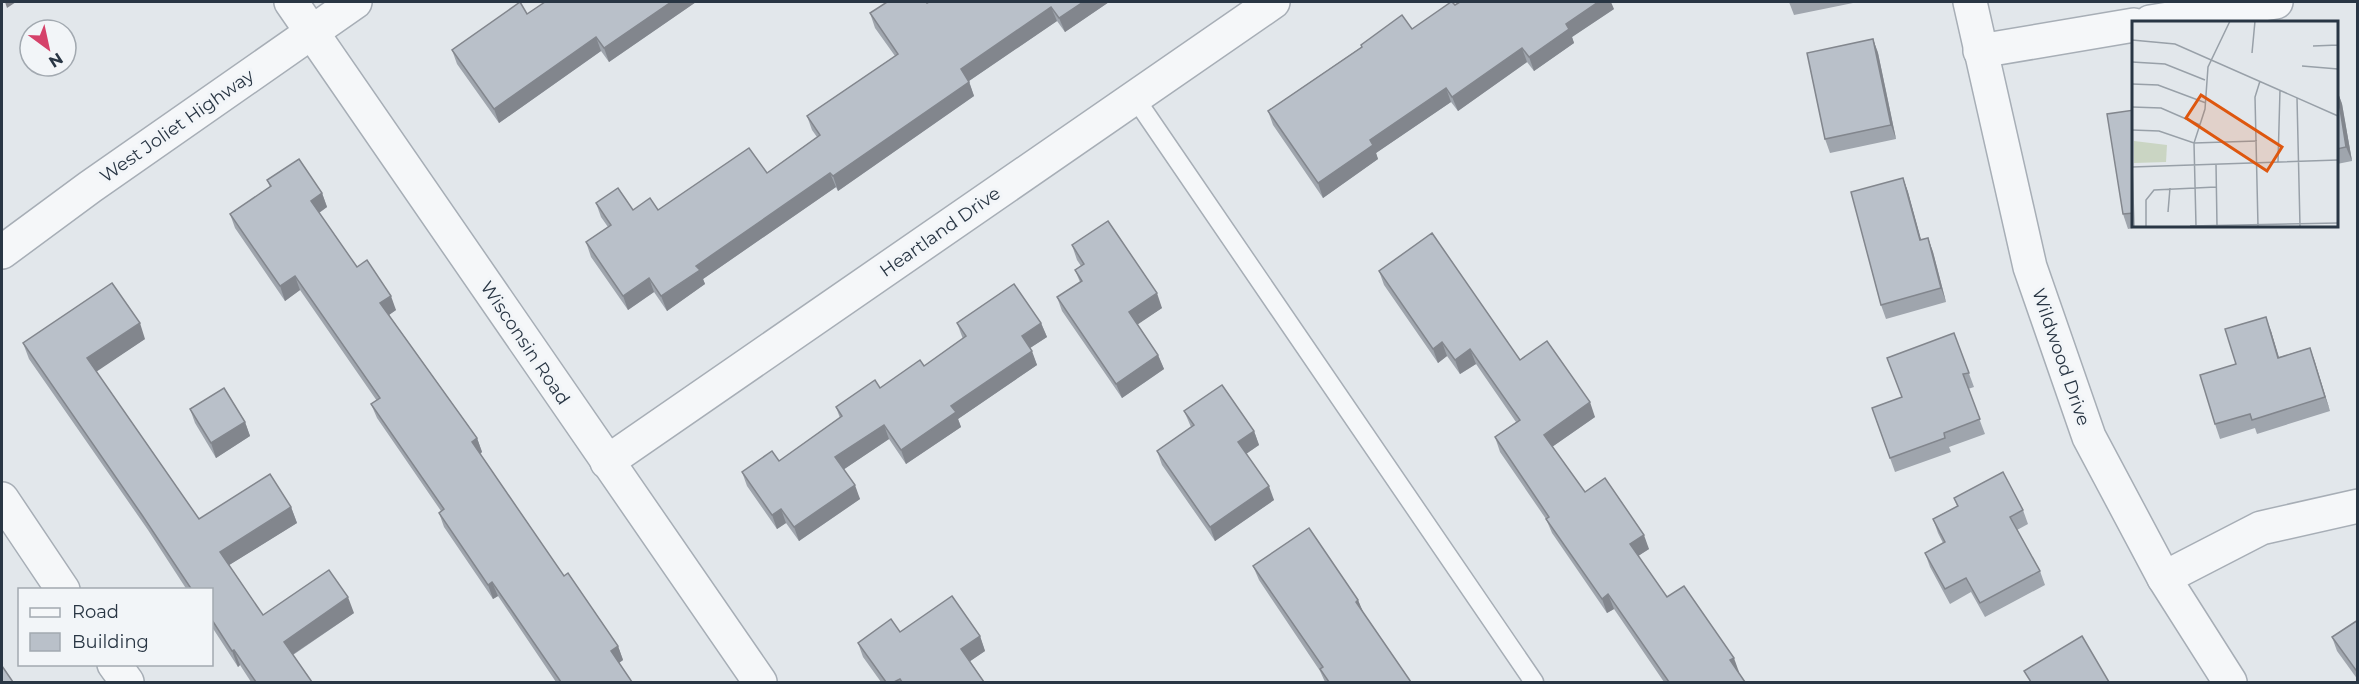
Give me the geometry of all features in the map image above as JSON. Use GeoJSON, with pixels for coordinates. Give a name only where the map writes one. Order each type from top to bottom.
{"type":"FeatureCollection","features":[{"type":"Feature","properties":{"kind":"street","name":"Wisconsin Road"},"geometry":{"type":"LineString","coordinates":[[291,2],[760,682]]}},
{"type":"Feature","properties":{"kind":"street","name":"West Joliet Highway"},"geometry":{"type":"LineString","coordinates":[[2,252],[90,186],[355,2]]}},
{"type":"Feature","properties":{"kind":"street","name":"Heartland Drive"},"geometry":{"type":"LineString","coordinates":[[607,462],[1274,2]]}},
{"type":"Feature","properties":{"kind":"street","name":"Wildwood Drive"},"geometry":{"type":"LineString","coordinates":[[1970,2],[2030,267],[2089,437],[2164,578],[2230,682]]}},
{"type":"Feature","properties":{"kind":"street"},"geometry":{"type":"LineString","coordinates":[[2156,21],[2276,2]]}},
{"type":"Feature","properties":{"kind":"street"},"geometry":{"type":"LineString","coordinates":[[1980,51],[2132,25]]}},
{"type":"Feature","properties":{"kind":"street"},"geometry":{"type":"LineString","coordinates":[[2,500],[62,588]]}},
{"type":"Feature","properties":{"kind":"street"},"geometry":{"type":"LineString","coordinates":[[2164,578],[2261,528],[2358,506]]}},
{"type":"Feature","properties":{"kind":"street"},"geometry":{"type":"LineString","coordinates":[[115,666],[127,682]]}},
{"type":"Feature","properties":{"kind":"lane"},"geometry":{"type":"LineString","coordinates":[[1134,98],[1534,682]]}},
{"type":"Feature","properties":{"kind":"building"},"geometry":{"type":"Polygon","coordinates":[[[520,2],[527,14],[545,2],[671,2],[604,48],[596,37],[494,109],[452,50],[520,2]]]}},
{"type":"Feature","properties":{"kind":"building"},"geometry":{"type":"Polygon","coordinates":[[[887,2],[1083,2],[1059,18],[1051,7],[961,69],[969,82],[833,176],[830,173],[696,266],[700,270],[661,296],[649,278],[623,296],[586,242],[611,225],[596,203],[618,188],[633,210],[650,198],[658,210],[749,148],[767,173],[820,135],[807,116],[898,54],[870,13],[887,2]]]}},
{"type":"Feature","properties":{"kind":"building"},"geometry":{"type":"Polygon","coordinates":[[[1451,2],[1455,5],[1460,2],[1598,2],[1566,24],[1569,29],[1529,57],[1522,48],[1452,97],[1446,88],[1370,140],[1373,145],[1318,183],[1268,111],[1362,47],[1361,45],[1402,15],[1412,29],[1451,2]]]}},
{"type":"Feature","properties":{"kind":"building"},"geometry":{"type":"Polygon","coordinates":[[[1873,39],[1891,125],[1825,139],[1807,53],[1873,39]]]}},
{"type":"Feature","properties":{"kind":"building"},"geometry":{"type":"Polygon","coordinates":[[[2338,96],[2346,147],[2338,149],[2338,96]]]}},
{"type":"Feature","properties":{"kind":"building"},"geometry":{"type":"Polygon","coordinates":[[[2132,110],[2132,213],[2123,214],[2107,114],[2132,110]]]}},
{"type":"Feature","properties":{"kind":"building"},"geometry":{"type":"Polygon","coordinates":[[[299,159],[322,193],[311,201],[357,267],[367,260],[391,296],[380,303],[477,438],[472,442],[564,576],[568,573],[618,646],[611,651],[632,682],[561,682],[492,582],[488,585],[439,513],[444,509],[371,404],[380,398],[295,276],[280,286],[230,214],[271,186],[267,180],[299,159]]]}},
{"type":"Feature","properties":{"kind":"building"},"geometry":{"type":"Polygon","coordinates":[[[1903,178],[1920,240],[1928,238],[1941,288],[1881,305],[1851,192],[1903,178]]]}},
{"type":"Feature","properties":{"kind":"building"},"geometry":{"type":"Polygon","coordinates":[[[1108,221],[1157,293],[1129,312],[1158,355],[1116,384],[1057,297],[1082,281],[1075,270],[1084,264],[1072,245],[1108,221]]]}},
{"type":"Feature","properties":{"kind":"building"},"geometry":{"type":"Polygon","coordinates":[[[1432,233],[1520,360],[1547,341],[1590,402],[1544,435],[1585,492],[1605,478],[1644,535],[1630,544],[1667,597],[1684,586],[1734,658],[1730,660],[1745,682],[1669,682],[1608,594],[1602,599],[1546,519],[1549,517],[1495,437],[1520,420],[1470,349],[1455,360],[1442,342],[1433,349],[1379,271],[1432,233]]]}},
{"type":"Feature","properties":{"kind":"building"},"geometry":{"type":"Polygon","coordinates":[[[112,283],[140,323],[87,358],[199,519],[270,474],[291,507],[220,552],[263,615],[329,570],[348,597],[284,642],[312,682],[256,682],[213,622],[213,588],[191,588],[23,343],[112,283]]]}},
{"type":"Feature","properties":{"kind":"building"},"geometry":{"type":"Polygon","coordinates":[[[1014,284],[1041,323],[1022,336],[1032,351],[951,406],[956,412],[901,450],[884,425],[835,457],[855,485],[794,527],[781,509],[772,515],[742,472],[772,451],[779,461],[842,416],[836,407],[875,380],[880,388],[920,360],[924,366],[966,336],[957,323],[1014,284]]]}},
{"type":"Feature","properties":{"kind":"building"},"geometry":{"type":"Polygon","coordinates":[[[2266,317],[2278,358],[2310,348],[2325,397],[2252,420],[2250,414],[2215,424],[2200,375],[2236,364],[2225,329],[2266,317]]]}},
{"type":"Feature","properties":{"kind":"building"},"geometry":{"type":"Polygon","coordinates":[[[1954,333],[1969,373],[1963,374],[1980,419],[1944,433],[1945,438],[1890,458],[1872,408],[1902,397],[1887,358],[1954,333]]]}},
{"type":"Feature","properties":{"kind":"building"},"geometry":{"type":"Polygon","coordinates":[[[1222,385],[1254,431],[1238,442],[1269,486],[1210,527],[1157,451],[1194,425],[1184,411],[1222,385]]]}},
{"type":"Feature","properties":{"kind":"building"},"geometry":{"type":"Polygon","coordinates":[[[224,388],[245,422],[211,443],[190,409],[224,388]]]}},
{"type":"Feature","properties":{"kind":"building"},"geometry":{"type":"Polygon","coordinates":[[[2003,472],[2023,510],[2010,517],[2040,571],[1980,603],[1966,578],[1945,589],[1925,553],[1945,542],[1933,519],[1958,506],[1954,498],[2003,472]]]}},
{"type":"Feature","properties":{"kind":"building"},"geometry":{"type":"Polygon","coordinates":[[[1309,528],[1411,682],[1329,682],[1320,669],[1323,667],[1253,566],[1309,528]]]}},
{"type":"Feature","properties":{"kind":"building"},"geometry":{"type":"Polygon","coordinates":[[[952,596],[980,636],[961,649],[984,682],[902,682],[900,679],[886,682],[858,643],[891,619],[900,632],[952,596]]]}},
{"type":"Feature","properties":{"kind":"building"},"geometry":{"type":"Polygon","coordinates":[[[2358,620],[2358,673],[2332,637],[2358,620]]]}},
{"type":"Feature","properties":{"kind":"building"},"geometry":{"type":"Polygon","coordinates":[[[2082,636],[2109,682],[2031,682],[2024,671],[2082,636]]]}},
{"type":"Feature","properties":{"kind":"building"},"geometry":{"type":"Polygon","coordinates":[[[2,666],[13,682],[2,682],[2,666]]]}}]}
